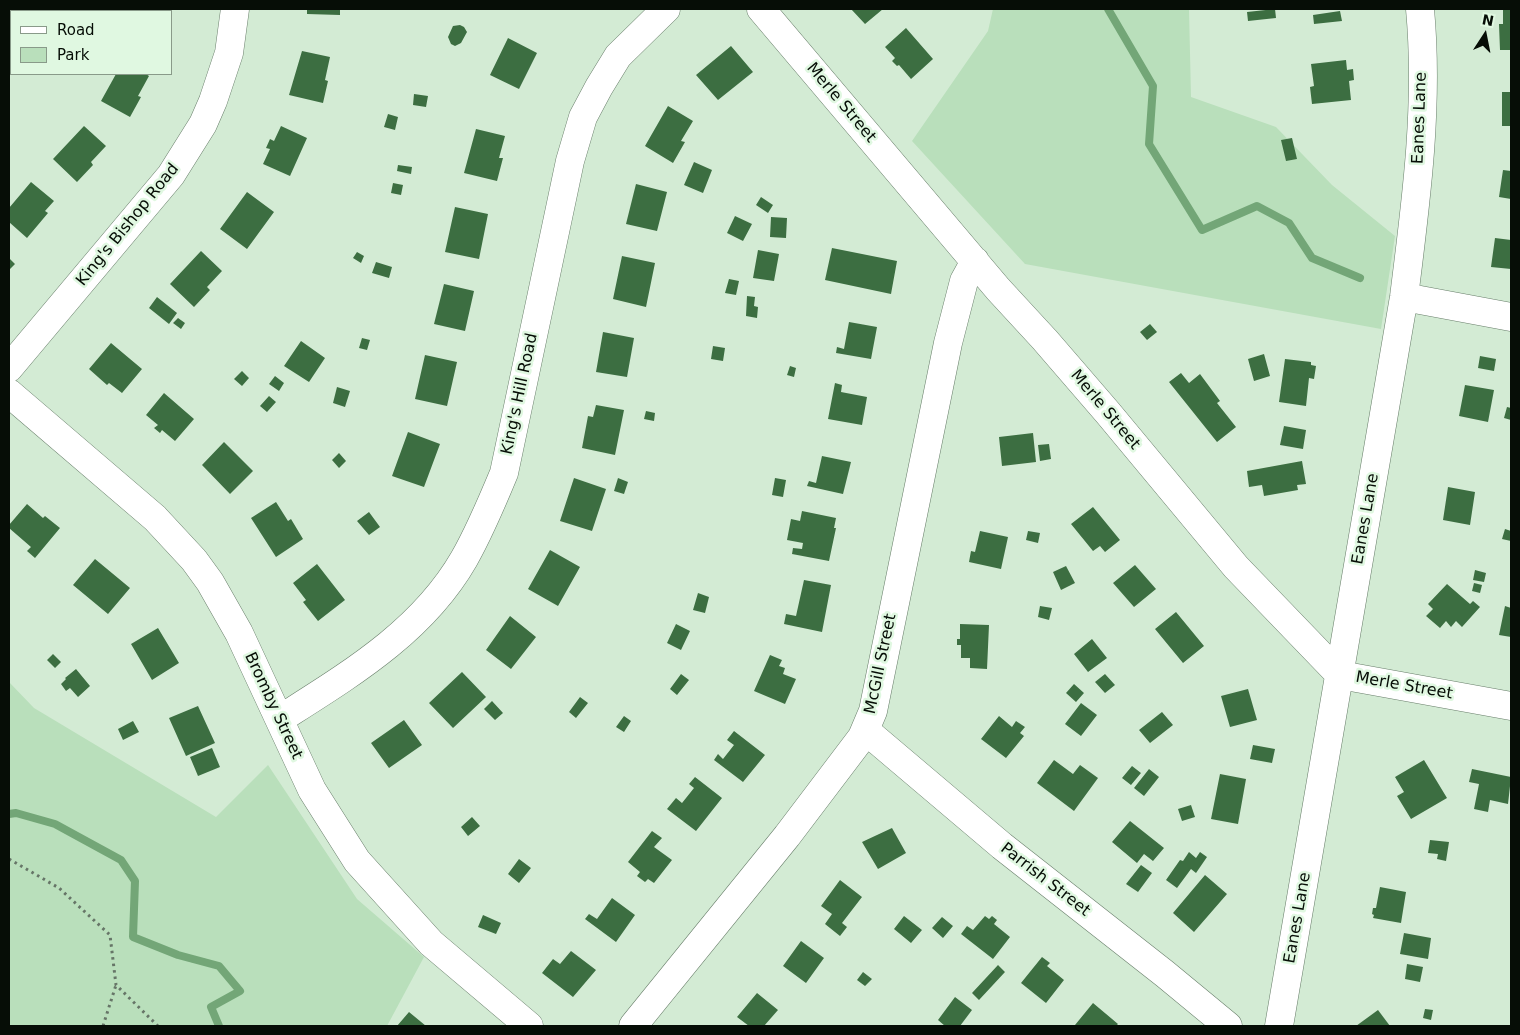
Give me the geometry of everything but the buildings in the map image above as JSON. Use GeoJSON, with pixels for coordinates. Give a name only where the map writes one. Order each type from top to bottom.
{"type":"FeatureCollection","features":[{"type":"Feature","properties":{"kind":"street","name":"King's Bishop Road"},"geometry":{"type":"LineString","coordinates":[[9,368],[171,175],[203,124],[214,101],[229,53],[235,9]]}},
{"type":"Feature","properties":{"kind":"street","name":"King's Hill Road"},"geometry":{"type":"LineString","coordinates":[[280,719],[358,670],[397,638],[429,607],[463,560],[486,515],[504,473],[570,160],[583,117],[598,87],[618,56],[666,9]]}},
{"type":"Feature","properties":{"kind":"street","name":"Merle Street"},"geometry":{"type":"LineString","coordinates":[[761,9],[975,261],[1108,413],[1236,568],[1340,675],[1511,706]]}},
{"type":"Feature","properties":{"kind":"street","name":"Eanes Lane"},"geometry":{"type":"LineString","coordinates":[[1279,1026],[1404,297],[1417,196],[1424,92],[1420,9]]}},
{"type":"Feature","properties":{"kind":"street","name":"McGill Street"},"geometry":{"type":"LineString","coordinates":[[633,1026],[787,836],[862,737],[872,712],[948,343],[964,281],[975,261]]}},
{"type":"Feature","properties":{"kind":"street"},"geometry":{"type":"LineString","coordinates":[[1404,297],[1511,316]]}},
{"type":"Feature","properties":{"kind":"street","name":"Bromby Street"},"geometry":{"type":"LineString","coordinates":[[9,393],[154,518],[194,560],[210,582],[239,633],[312,790],[357,861],[431,943],[529,1026]]}},
{"type":"Feature","properties":{"kind":"street","name":"Parrish Street"},"geometry":{"type":"LineString","coordinates":[[865,730],[1002,846],[1228,1026]]}},
{"type":"Feature","properties":{"kind":"path"},"geometry":{"type":"LineString","coordinates":[[9,860],[59,888],[110,935],[116,985],[103,1026]]}},
{"type":"Feature","properties":{"kind":"path"},"geometry":{"type":"LineString","coordinates":[[116,985],[158,1026]]}},
{"type":"Feature","properties":{"kind":"green space"},"geometry":{"type":"Polygon","coordinates":[[[993,9],[1189,9],[1191,97],[1276,127],[1332,185],[1395,236],[1381,329],[1025,264],[912,141],[988,31],[993,9]]]}},
{"type":"Feature","properties":{"kind":"green space"},"geometry":{"type":"Polygon","coordinates":[[[9,682],[34,708],[216,817],[268,765],[357,899],[424,957],[387,1026],[9,1026],[9,682]]]}},
{"type":"Feature","properties":{"kind":"waterway"},"geometry":{"type":"LineString","coordinates":[[1108,9],[1153,86],[1149,144],[1202,230],[1257,206],[1289,223],[1312,258],[1360,278]]}},
{"type":"Feature","properties":{"kind":"waterway"},"geometry":{"type":"LineString","coordinates":[[9,814],[16,813],[55,824],[121,860],[135,881],[133,937],[178,955],[219,966],[240,991],[211,1007],[219,1026]]}}]}
